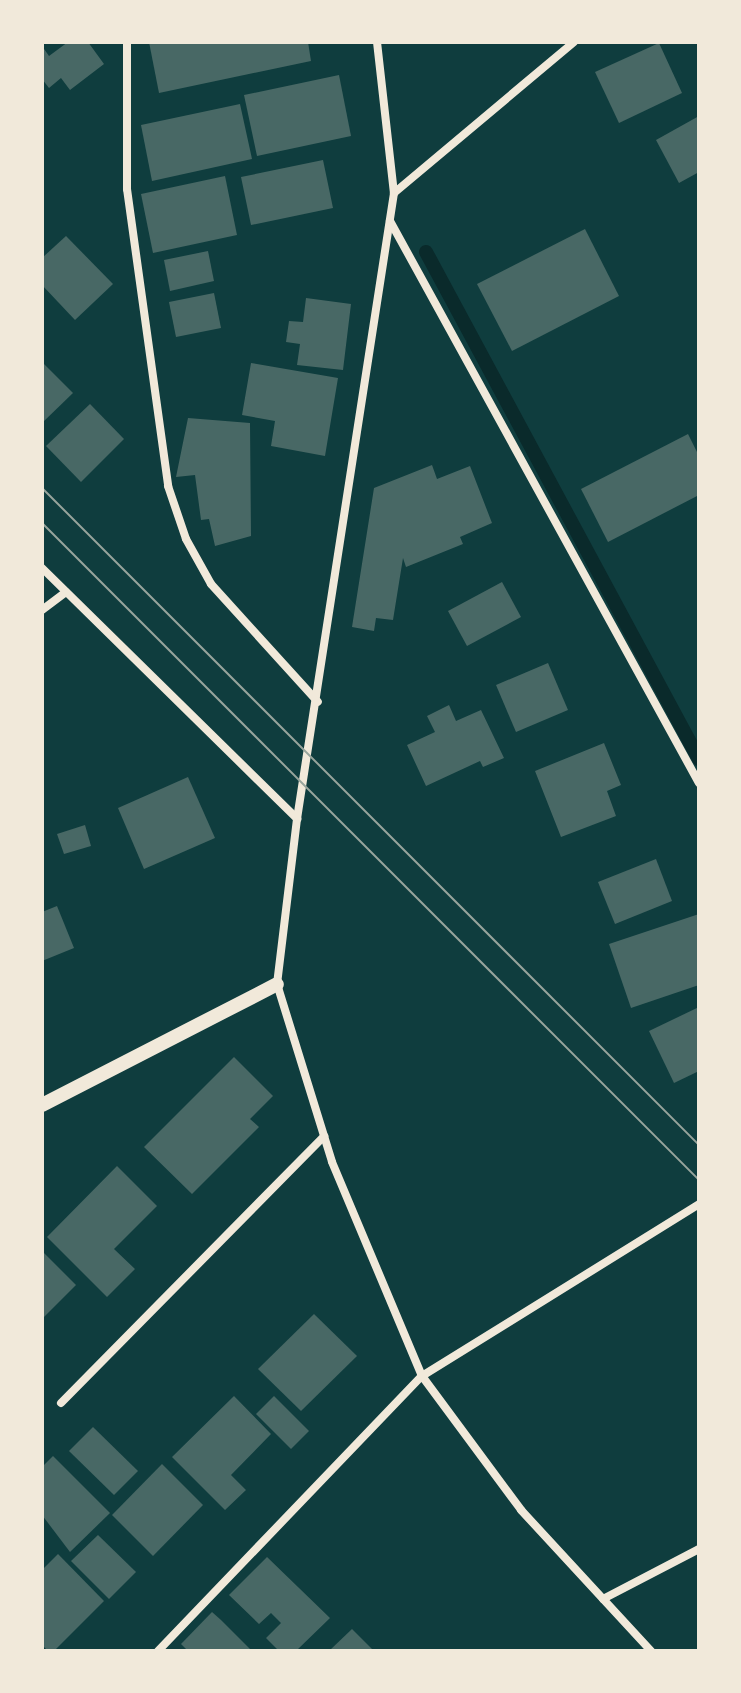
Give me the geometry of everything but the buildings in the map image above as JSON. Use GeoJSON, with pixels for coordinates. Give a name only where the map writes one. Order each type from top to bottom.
{"type":"FeatureCollection","features":[{"type":"Feature","properties":{"kind":"street"},"geometry":{"type":"LineString","coordinates":[[127,42],[127,189],[168,486],[186,539],[211,584],[318,702]]}},
{"type":"Feature","properties":{"kind":"street"},"geometry":{"type":"LineString","coordinates":[[377,42],[394,193],[318,702],[297,819],[277,984],[324,1136],[422,1376],[521,1510],[651,1651]]}},
{"type":"Feature","properties":{"kind":"street"},"geometry":{"type":"LineString","coordinates":[[394,193],[574,42]]}},
{"type":"Feature","properties":{"kind":"street"},"geometry":{"type":"LineString","coordinates":[[390,221],[699,783]]}},
{"type":"Feature","properties":{"kind":"street"},"geometry":{"type":"LineString","coordinates":[[42,568],[297,819]]}},
{"type":"Feature","properties":{"kind":"street"},"geometry":{"type":"LineString","coordinates":[[42,610],[66,592]]}},
{"type":"Feature","properties":{"kind":"street"},"geometry":{"type":"LineString","coordinates":[[42,1105],[277,984]]}},
{"type":"Feature","properties":{"kind":"street"},"geometry":{"type":"LineString","coordinates":[[61,1403],[324,1136]]}},
{"type":"Feature","properties":{"kind":"street"},"geometry":{"type":"LineString","coordinates":[[158,1651],[422,1376],[699,1204]]}},
{"type":"Feature","properties":{"kind":"street"},"geometry":{"type":"LineString","coordinates":[[603,1599],[699,1549]]}},
{"type":"Feature","properties":{"kind":"waterway"},"geometry":{"type":"LineString","coordinates":[[426,252],[699,759]]}},
{"type":"Feature","properties":{"kind":"tram line"},"geometry":{"type":"LineString","coordinates":[[42,488],[699,1145]]}},
{"type":"Feature","properties":{"kind":"tram line"},"geometry":{"type":"LineString","coordinates":[[42,523],[699,1180]]}}]}
